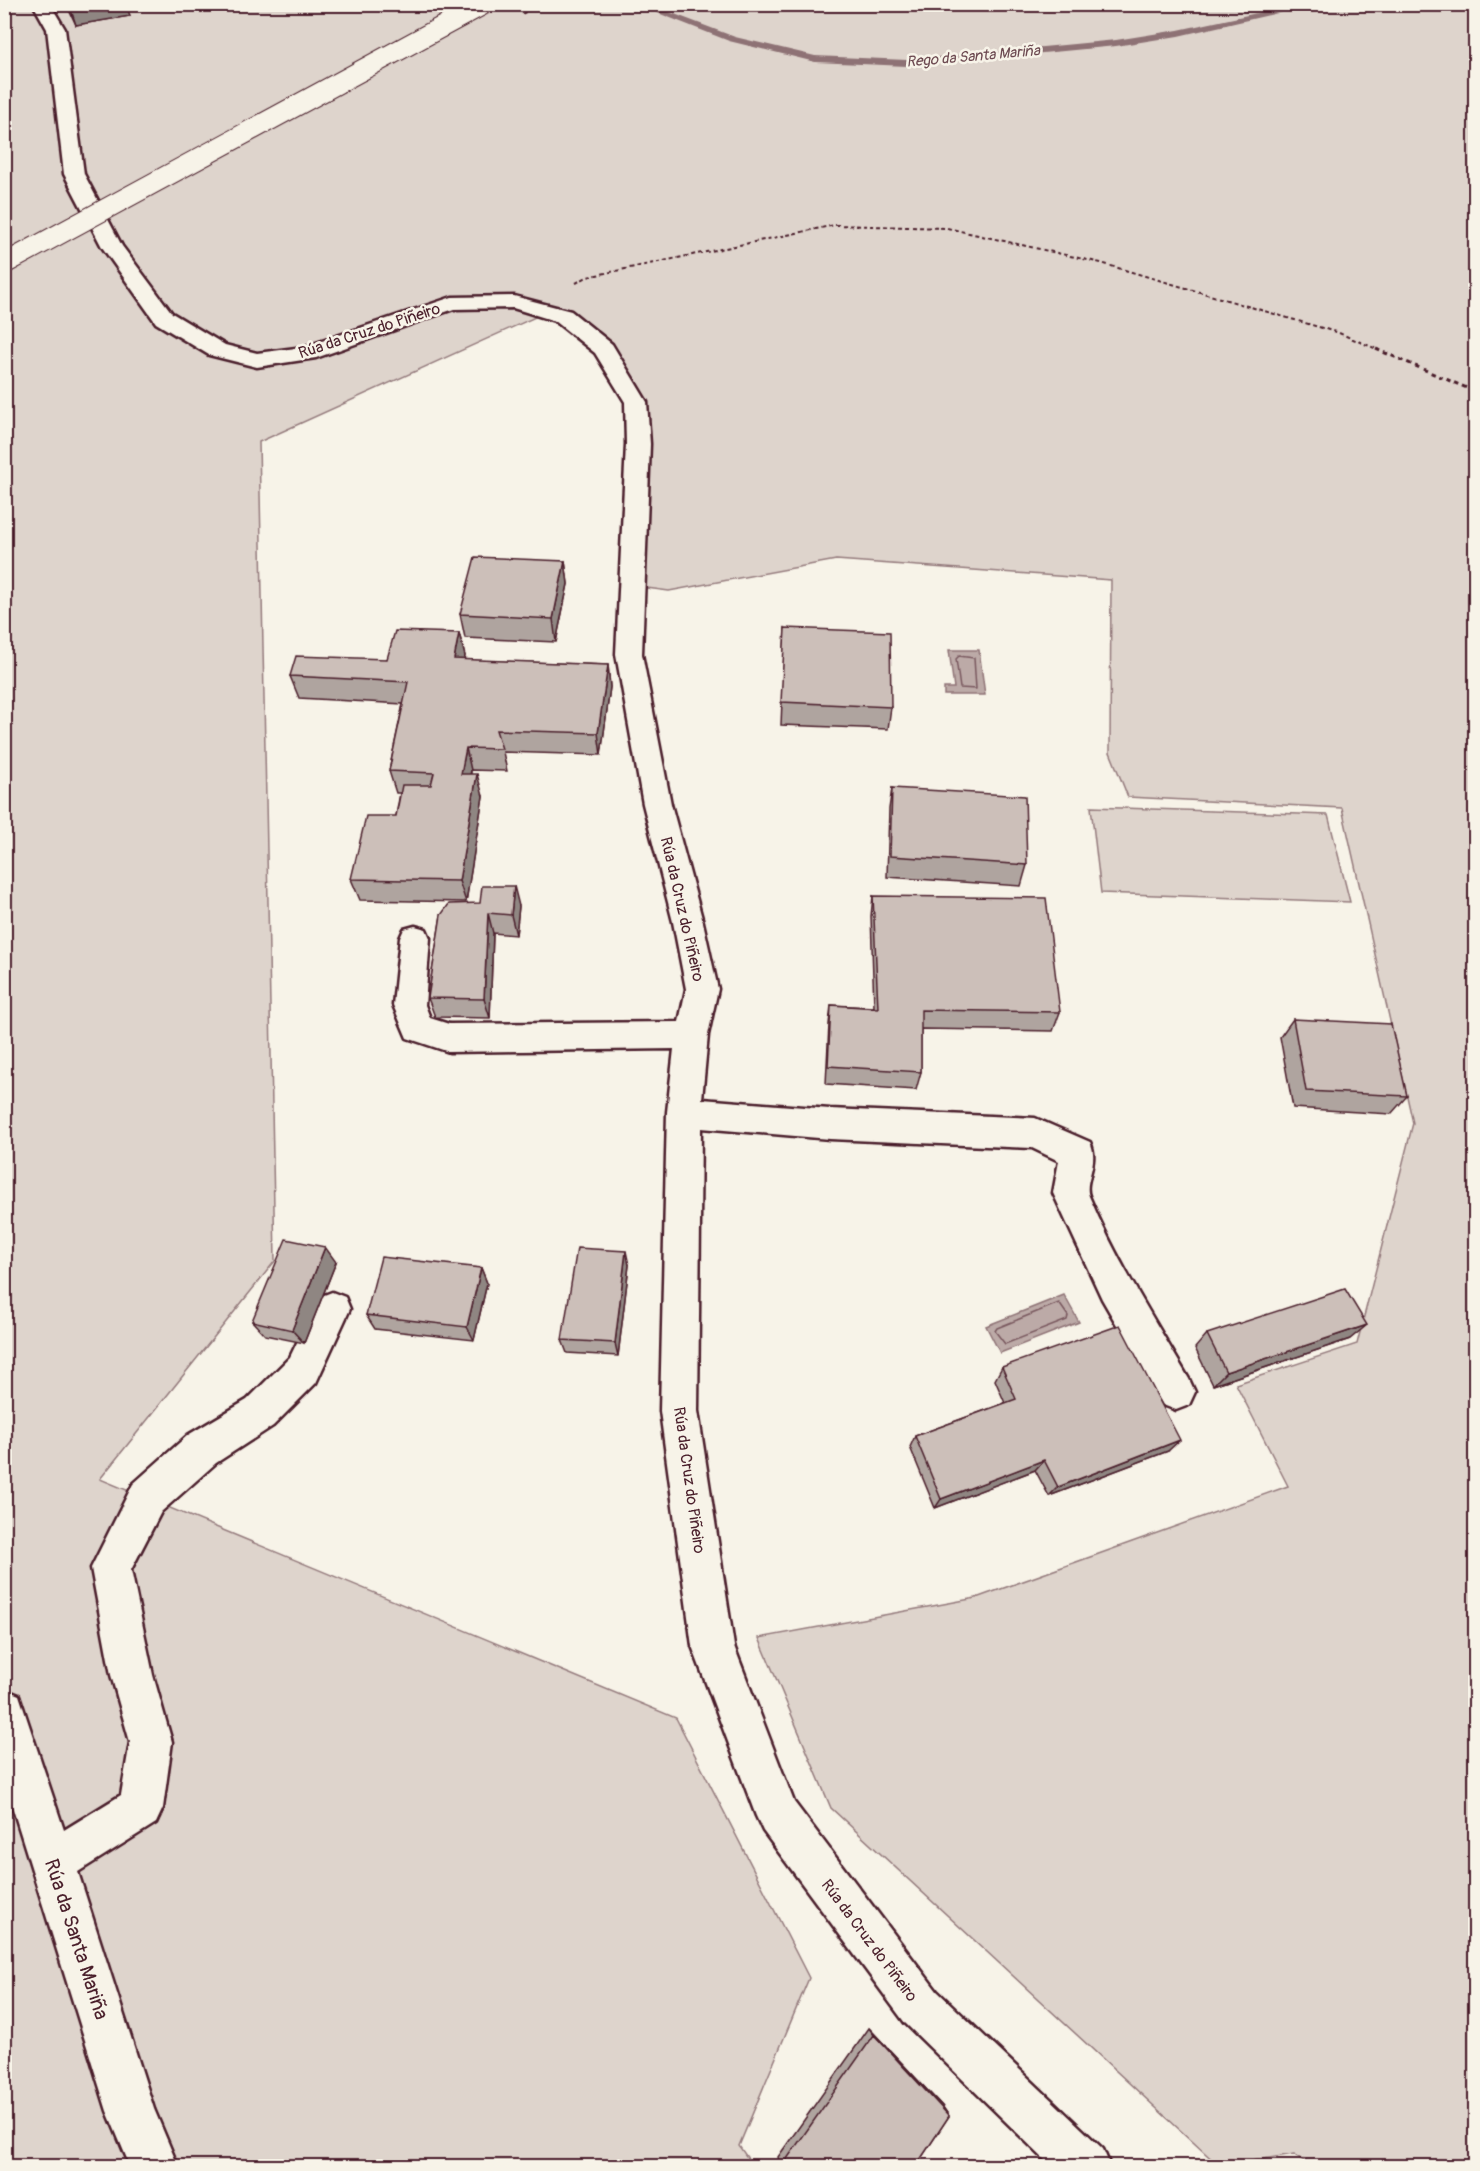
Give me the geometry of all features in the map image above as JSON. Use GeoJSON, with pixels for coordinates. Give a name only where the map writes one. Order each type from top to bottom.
{"type":"FeatureCollection","features":[{"type":"Feature","properties":{"kind":"main road","name":"Rúa da Cruz do Piñeiro"},"geometry":{"type":"LineString","coordinates":[[41,4],[56,29],[74,174],[112,247],[164,318],[217,350],[257,360],[308,352],[452,303],[514,302],[563,316],[604,349],[636,402],[638,444],[629,654],[657,804],[688,922],[702,989],[692,1035],[684,1112],[679,1411],[713,1646],[778,1816],[921,2007],[1086,2166]]}},
{"type":"Feature","properties":{"kind":"main road"},"geometry":{"type":"LineString","coordinates":[[4,264],[484,4]]}},
{"type":"Feature","properties":{"kind":"main road"},"geometry":{"type":"LineString","coordinates":[[415,938],[409,1005],[418,1028],[449,1038],[692,1035]]}},
{"type":"Feature","properties":{"kind":"main road"},"geometry":{"type":"LineString","coordinates":[[684,1112],[830,1124],[1035,1133],[1078,1153],[1070,1193],[1115,1287],[1176,1392]]}},
{"type":"Feature","properties":{"kind":"main road"},"geometry":{"type":"LineString","coordinates":[[53,1862],[141,1808],[151,1742],[132,1675],[111,1568],[121,1548],[147,1498],[202,1449],[260,1413],[303,1370],[332,1309]]}},
{"type":"Feature","properties":{"kind":"main road","name":"Rúa da Santa Mariña"},"geometry":{"type":"LineString","coordinates":[[4,1710],[131,2111],[154,2166]]}},
{"type":"Feature","properties":{"kind":"path"},"geometry":{"type":"LineString","coordinates":[[534,307],[587,277],[835,225],[947,228],[1101,263],[1339,333],[1476,392]]}},
{"type":"Feature","properties":{"kind":"shaded area"},"geometry":{"type":"Polygon","coordinates":[[[5,5],[1475,5],[1475,2166],[1313,2166],[1294,2154],[1219,2166],[831,1808],[759,1638],[976,1598],[1288,1486],[1236,1384],[1357,1344],[1413,1123],[1342,808],[1128,797],[1110,752],[1111,580],[836,560],[669,591],[632,586],[636,402],[604,349],[544,313],[259,442],[275,1261],[100,1479],[676,1718],[809,1978],[739,2146],[753,2166],[5,2166],[5,5]]]}},
{"type":"Feature","properties":{"kind":"shaded area"},"geometry":{"type":"Polygon","coordinates":[[[1091,807],[1328,815],[1350,902],[1101,893],[1091,807]]]}},
{"type":"Feature","properties":{"kind":"water"},"geometry":{"type":"Polygon","coordinates":[[[949,650],[979,650],[985,695],[944,695],[944,688],[954,688],[949,650]]]}},
{"type":"Feature","properties":{"kind":"water"},"geometry":{"type":"Polygon","coordinates":[[[1064,1295],[1079,1322],[1000,1353],[986,1326],[1064,1295]]]}},
{"type":"Feature","properties":{"kind":"building"},"geometry":{"type":"Polygon","coordinates":[[[475,557],[565,561],[553,619],[460,614],[475,557]]]}},
{"type":"Feature","properties":{"kind":"building"},"geometry":{"type":"Polygon","coordinates":[[[785,628],[890,632],[891,707],[781,702],[785,628]]]}},
{"type":"Feature","properties":{"kind":"building"},"geometry":{"type":"Polygon","coordinates":[[[395,631],[459,633],[454,659],[608,665],[598,733],[496,730],[502,749],[466,748],[461,774],[477,774],[459,881],[351,879],[366,816],[396,816],[402,785],[431,785],[434,773],[389,771],[408,682],[290,676],[296,656],[387,659],[395,631]]]}},
{"type":"Feature","properties":{"kind":"building"},"geometry":{"type":"Polygon","coordinates":[[[892,788],[1025,796],[1027,865],[890,856],[892,788]]]}},
{"type":"Feature","properties":{"kind":"building"},"geometry":{"type":"Polygon","coordinates":[[[482,886],[514,886],[511,915],[488,913],[484,999],[428,998],[441,915],[449,904],[480,903],[482,886]]]}},
{"type":"Feature","properties":{"kind":"building"},"geometry":{"type":"Polygon","coordinates":[[[873,896],[1046,898],[1060,1012],[921,1010],[921,1072],[828,1066],[831,1005],[878,1008],[873,896]]]}},
{"type":"Feature","properties":{"kind":"building"},"geometry":{"type":"Polygon","coordinates":[[[1293,1019],[1391,1024],[1407,1096],[1306,1091],[1293,1019]]]}},
{"type":"Feature","properties":{"kind":"building"},"geometry":{"type":"Polygon","coordinates":[[[286,1239],[325,1247],[292,1330],[252,1321],[286,1239]]]}},
{"type":"Feature","properties":{"kind":"building"},"geometry":{"type":"Polygon","coordinates":[[[577,1248],[626,1251],[615,1343],[562,1340],[577,1248]]]}},
{"type":"Feature","properties":{"kind":"building"},"geometry":{"type":"Polygon","coordinates":[[[381,1257],[481,1268],[467,1327],[366,1315],[381,1257]]]}},
{"type":"Feature","properties":{"kind":"building"},"geometry":{"type":"Polygon","coordinates":[[[1345,1289],[1367,1325],[1226,1372],[1207,1334],[1345,1289]]]}},
{"type":"Feature","properties":{"kind":"building"},"geometry":{"type":"Polygon","coordinates":[[[1120,1325],[1180,1440],[1058,1487],[1044,1460],[941,1499],[915,1436],[1016,1399],[1002,1367],[1120,1325]]]}},
{"type":"Feature","properties":{"kind":"building"},"geometry":{"type":"Polygon","coordinates":[[[874,2035],[949,2116],[916,2166],[782,2166],[874,2035]]]}},
{"type":"Feature","properties":{"kind":"waterway","name":"Rego da Santa Mariña"},"geometry":{"type":"LineString","coordinates":[[639,4],[732,39],[815,59],[907,63],[1116,43],[1178,33],[1313,4]]}}]}
